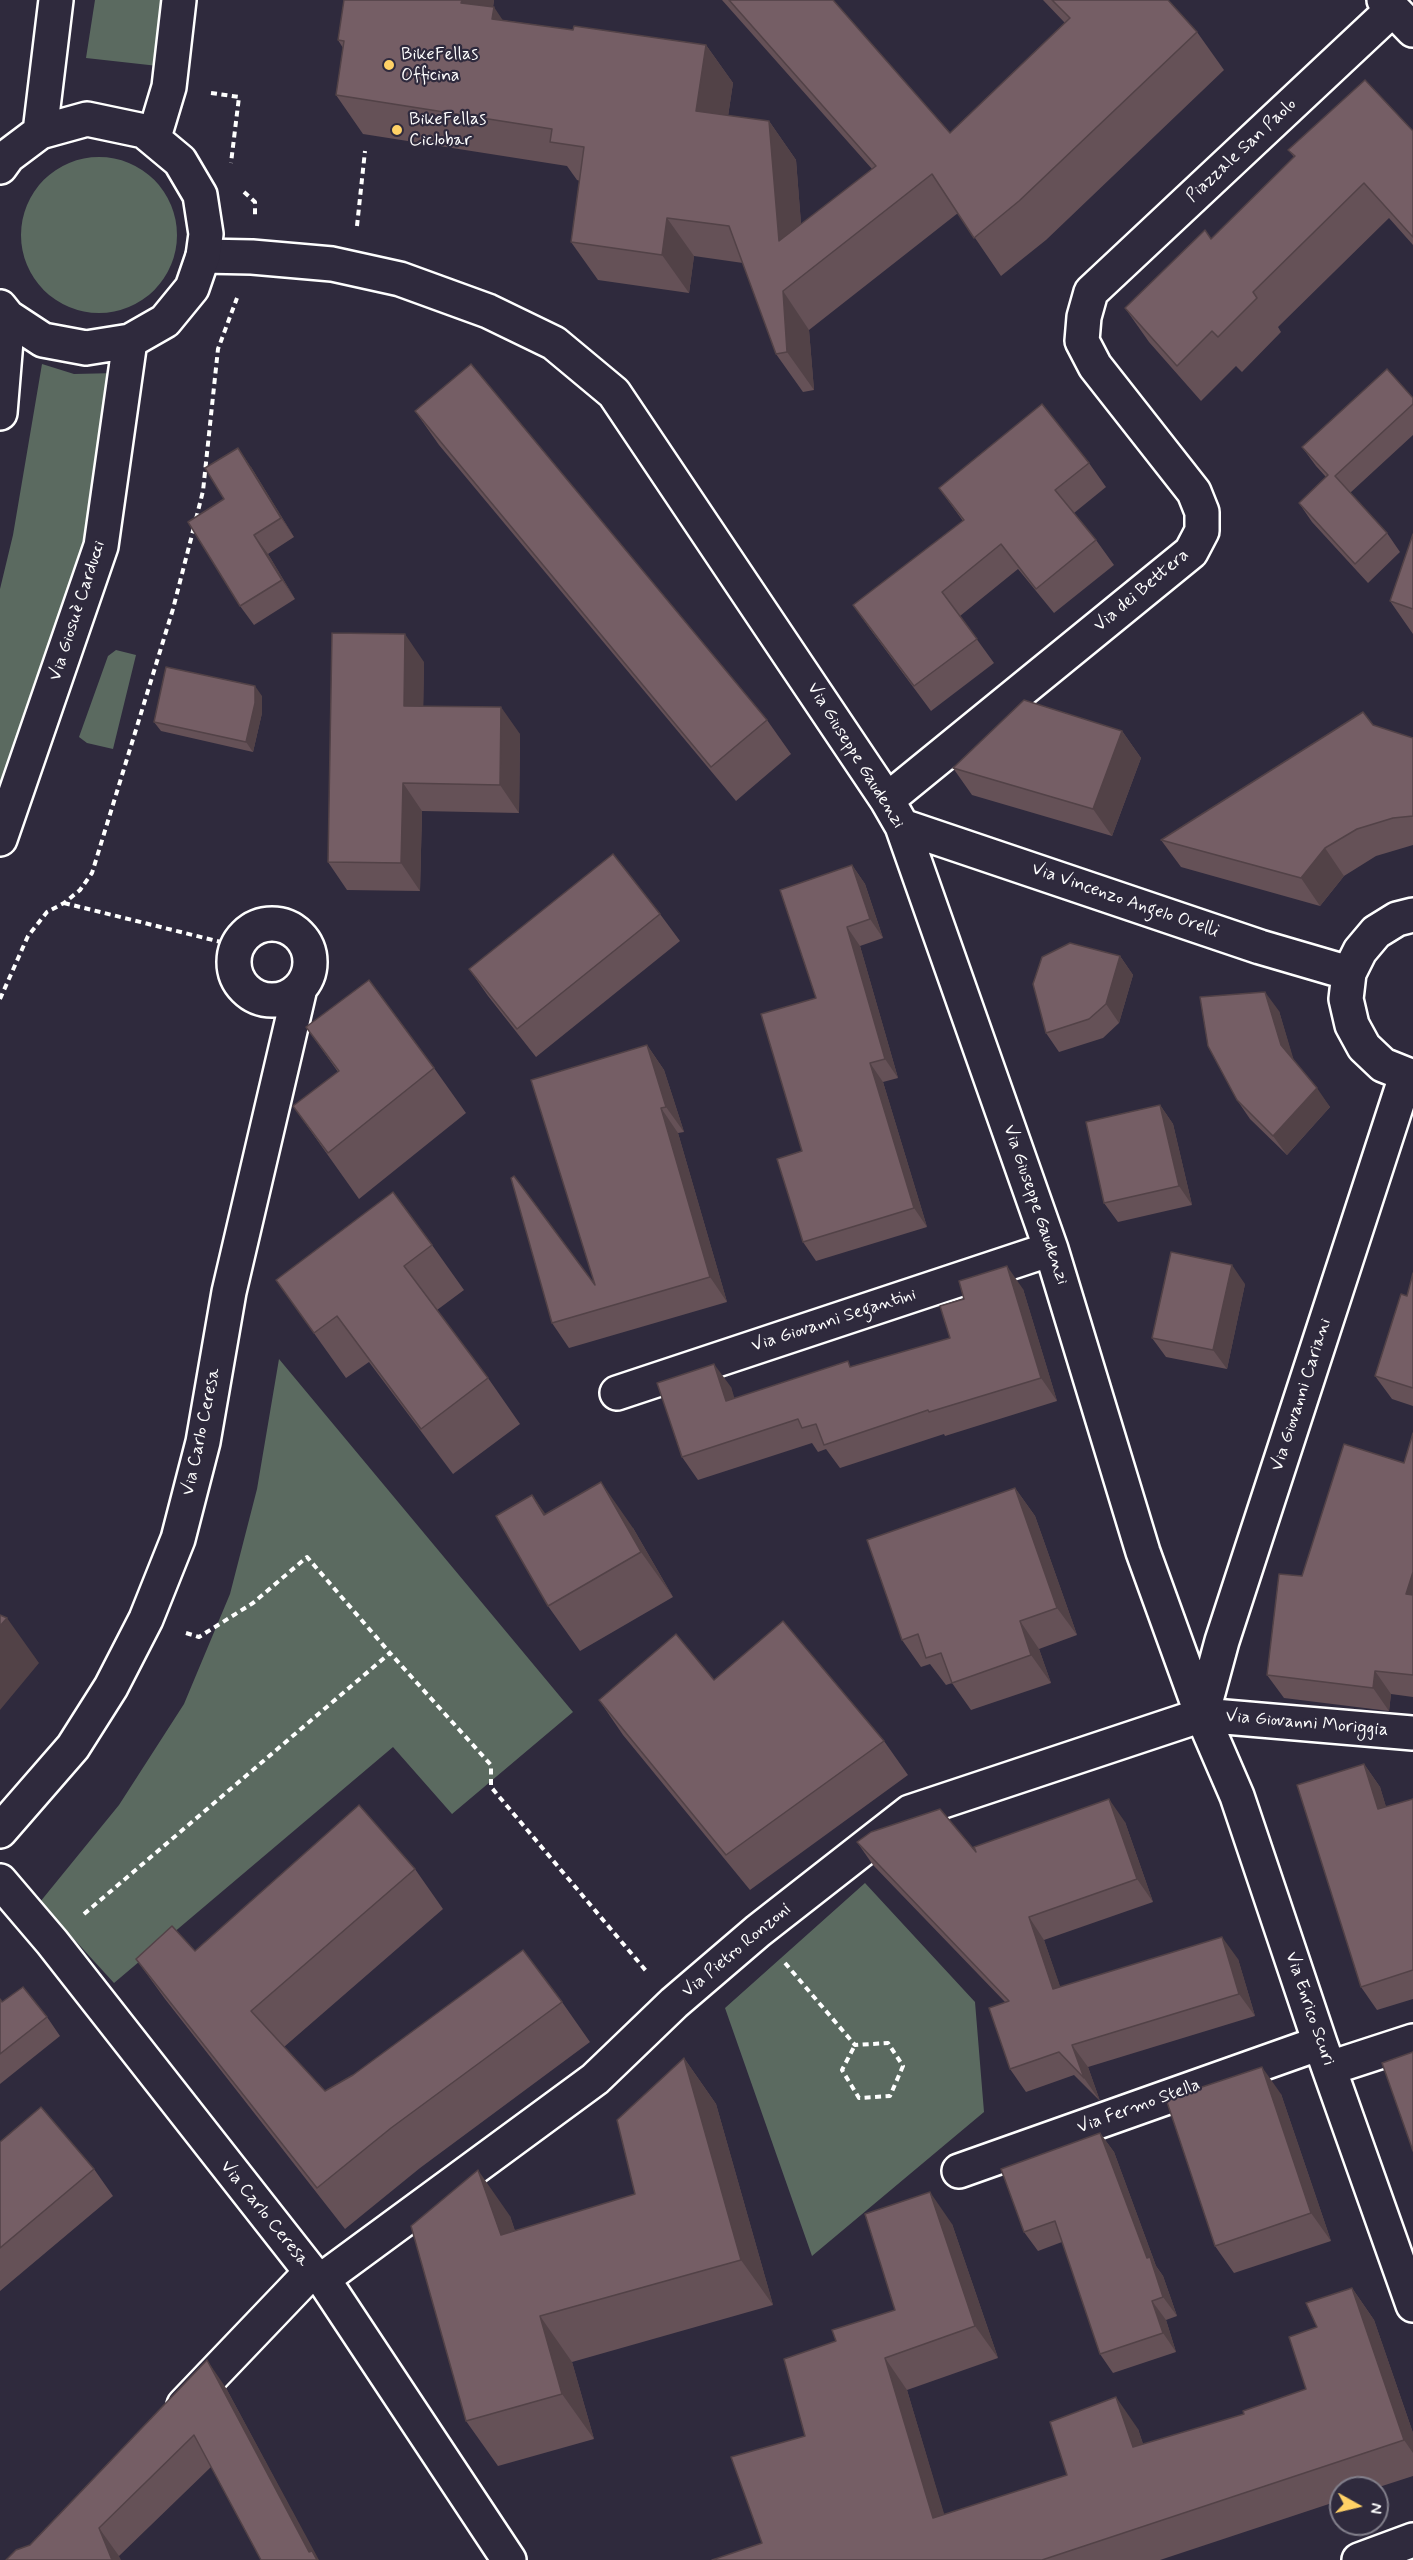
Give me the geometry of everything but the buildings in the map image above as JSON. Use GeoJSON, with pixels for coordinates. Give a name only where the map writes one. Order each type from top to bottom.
{"type":"FeatureCollection","features":[{"type":"Feature","properties":{"kind":"street"},"geometry":{"type":"LineString","coordinates":[[40,132],[56,0]]}},
{"type":"Feature","properties":{"kind":"street"},"geometry":{"type":"LineString","coordinates":[[154,137],[169,87],[179,0]]}},
{"type":"Feature","properties":{"kind":"street","name":"Piazzale San Paolo"},"geometry":{"type":"LineString","coordinates":[[1091,292],[1396,13]]}},
{"type":"Feature","properties":{"kind":"street"},"geometry":{"type":"LineString","coordinates":[[0,167],[8,156],[40,132],[87,119],[144,131],[180,160],[200,195],[206,234],[203,256],[192,288],[165,321],[130,341],[86,348],[43,340],[4,312]]}},
{"type":"Feature","properties":{"kind":"street","name":"Via Giuseppe Gaudenzi"},"geometry":{"type":"LineString","coordinates":[[203,256],[252,257],[351,268],[400,279],[488,310],[554,343],[614,393],[895,813],[1051,1249],[1143,1552],[1202,1715]]}},
{"type":"Feature","properties":{"kind":"street","name":"Via dei Bettera"},"geometry":{"type":"LineString","coordinates":[[895,813],[1191,552],[1202,531],[1202,512],[1194,492],[1095,366],[1082,341],[1084,317],[1091,292]]}},
{"type":"Feature","properties":{"kind":"street"},"geometry":{"type":"LineString","coordinates":[[0,413],[4,312]]}},
{"type":"Feature","properties":{"kind":"street","name":"Via Giosuè Carducci"},"geometry":{"type":"LineString","coordinates":[[0,839],[101,546],[130,341]]}},
{"type":"Feature","properties":{"kind":"street","name":"Via Vincenzo Angelo Orelli"},"geometry":{"type":"LineString","coordinates":[[895,813],[1260,947],[1349,973]]}},
{"type":"Feature","properties":{"kind":"street"},"geometry":{"type":"LineString","coordinates":[[1410,1077],[1383,1065],[1364,1047],[1352,1024],[1346,999],[1349,973],[1360,951],[1376,932],[1397,919],[1413,915]]}},
{"type":"Feature","properties":{"kind":"street","name":"Via Carlo Ceresa"},"geometry":{"type":"LineString","coordinates":[[0,1831],[73,1747],[111,1687],[146,1619],[178,1539],[203,1442],[229,1292],[300,988],[308,976],[309,951],[293,930],[281,924],[255,927],[244,935],[237,946]]}},
{"type":"Feature","properties":{"kind":"street"},"geometry":{"type":"LineString","coordinates":[[237,946],[234,958],[238,981],[255,998],[279,1000],[291,996],[300,988]]}},
{"type":"Feature","properties":{"kind":"street","name":"Via Giovanni Cariani"},"geometry":{"type":"LineString","coordinates":[[1202,1715],[1226,1629],[1410,1077]]}},
{"type":"Feature","properties":{"kind":"street","name":"Via Giovanni Segantini"},"geometry":{"type":"LineString","coordinates":[[617,1393],[1051,1249]]}},
{"type":"Feature","properties":{"kind":"street","name":"Via Giovanni Moriggia"},"geometry":{"type":"LineString","coordinates":[[1202,1715],[1413,1733]]}},
{"type":"Feature","properties":{"kind":"street","name":"Via Pietro Ronzoni"},"geometry":{"type":"LineString","coordinates":[[165,2425],[317,2275],[595,2079],[674,2003],[758,1930],[910,1812],[1202,1715]]}},
{"type":"Feature","properties":{"kind":"street","name":"Via Enrico Scuri"},"geometry":{"type":"LineString","coordinates":[[1202,1715],[1237,1796],[1413,2305]]}},
{"type":"Feature","properties":{"kind":"street","name":"Via Carlo Ceresa"},"geometry":{"type":"LineString","coordinates":[[0,1881],[52,1942],[317,2275],[509,2560]]}},
{"type":"Feature","properties":{"kind":"street","name":"Via Fermo Stella"},"geometry":{"type":"LineString","coordinates":[[959,2171],[1325,2055],[1413,2041]]}},
{"type":"Feature","properties":{"kind":"street"},"geometry":{"type":"LineString","coordinates":[[1359,2560],[1413,2540]]}},
{"type":"Feature","properties":{"kind":"path"},"geometry":{"type":"LineString","coordinates":[[351,268],[365,152]]}},
{"type":"Feature","properties":{"kind":"path"},"geometry":{"type":"LineString","coordinates":[[64,903],[237,946]]}},
{"type":"Feature","properties":{"kind":"path"},"geometry":{"type":"LineString","coordinates":[[146,1619],[199,1637],[252,1603],[307,1557],[491,1765],[491,1787],[674,2003]]}},
{"type":"Feature","properties":{"kind":"path"},"geometry":{"type":"LineString","coordinates":[[52,1942],[390,1653]]}},
{"type":"Feature","properties":{"kind":"path"},"geometry":{"type":"LineString","coordinates":[[758,1930],[855,2045]]}},
{"type":"Feature","properties":{"kind":"path"},"geometry":{"type":"LineString","coordinates":[[888,2043],[903,2066],[890,2096],[859,2098],[842,2070],[855,2045],[888,2043]]}},
{"type":"Feature","properties":{"kind":"green space"},"geometry":{"type":"Polygon","coordinates":[[[95,0],[164,0],[158,66],[86,58],[95,0]]]}},
{"type":"Feature","properties":{"kind":"green space"},"geometry":{"type":"Polygon","coordinates":[[[99,157],[114,158],[129,163],[154,180],[171,205],[176,220],[176,250],[171,265],[154,290],[129,307],[114,312],[99,313],[84,312],[69,307],[44,290],[27,265],[22,250],[21,235],[22,220],[27,205],[44,180],[69,163],[84,158],[99,157]]]}},
{"type":"Feature","properties":{"kind":"green space"},"geometry":{"type":"Polygon","coordinates":[[[42,364],[74,374],[117,373],[98,509],[0,790],[0,589],[13,535],[42,364]]]}},
{"type":"Feature","properties":{"kind":"green space"},"geometry":{"type":"Polygon","coordinates":[[[116,650],[136,655],[113,749],[87,743],[79,737],[108,656],[116,650]]]}},
{"type":"Feature","properties":{"kind":"green space"},"geometry":{"type":"Polygon","coordinates":[[[279,1359],[573,1712],[452,1814],[393,1747],[114,1983],[40,1902],[119,1805],[184,1704],[230,1594],[257,1489],[279,1359]]]}},
{"type":"Feature","properties":{"kind":"green space"},"geometry":{"type":"Polygon","coordinates":[[[865,1883],[975,2002],[984,2112],[812,2256],[725,2008],[865,1883]]]}},
{"type":"Feature","properties":{"kind":"place","name":"BikeFellas Officina"},"geometry":{"type":"Point","coordinates":[389,65]}},
{"type":"Feature","properties":{"kind":"place","name":"BikeFellas Ciclobar"},"geometry":{"type":"Point","coordinates":[397,130]}}]}
